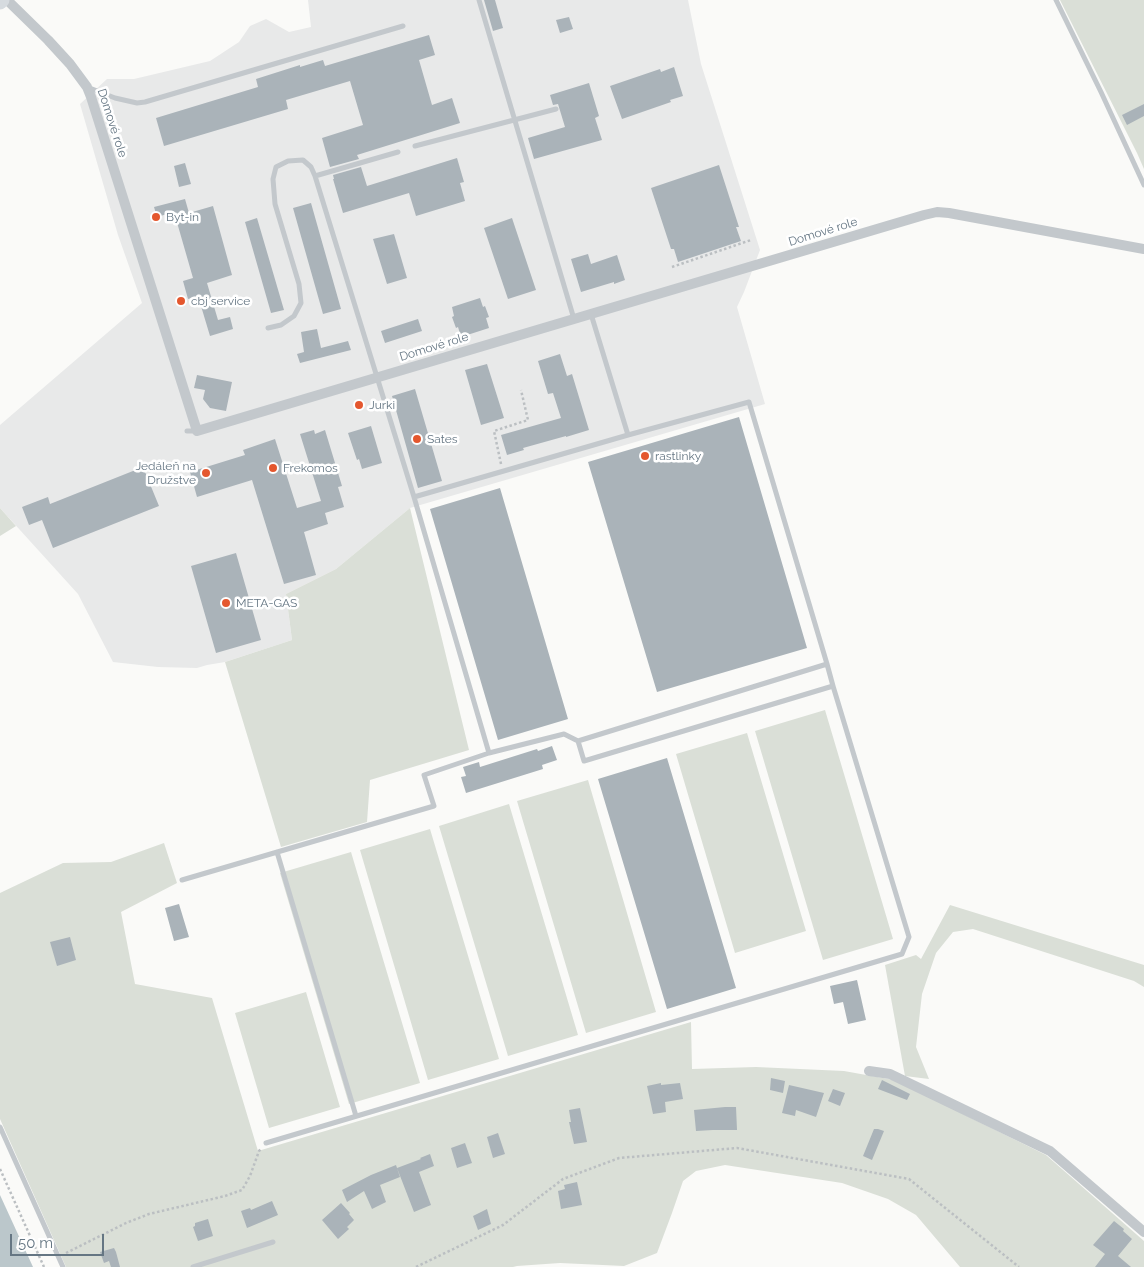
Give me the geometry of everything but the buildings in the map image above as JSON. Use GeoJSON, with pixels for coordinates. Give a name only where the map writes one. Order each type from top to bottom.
{"type":"FeatureCollection","features":[{"type":"Feature","properties":{"kind":"street","name":"Domové role"},"geometry":{"type":"LineString","coordinates":[[7,0],[48,40],[70,64],[87,87],[192,431],[937,212],[1144,249]]}},
{"type":"Feature","properties":{"kind":"street"},"geometry":{"type":"LineString","coordinates":[[869,1072],[890,1074],[1050,1151],[1144,1232]]}},
{"type":"Feature","properties":{"kind":"lane"},"geometry":{"type":"LineString","coordinates":[[479,0],[574,319]]}},
{"type":"Feature","properties":{"kind":"lane"},"geometry":{"type":"LineString","coordinates":[[1056,0],[1144,184]]}},
{"type":"Feature","properties":{"kind":"lane"},"geometry":{"type":"LineString","coordinates":[[87,87],[115,98],[137,103],[146,102],[403,26]]}},
{"type":"Feature","properties":{"kind":"lane"},"geometry":{"type":"LineString","coordinates":[[415,146],[556,109]]}},
{"type":"Feature","properties":{"kind":"lane"},"geometry":{"type":"LineString","coordinates":[[314,176],[398,152]]}},
{"type":"Feature","properties":{"kind":"lane"},"geometry":{"type":"LineString","coordinates":[[268,328],[281,325],[294,316],[301,303],[300,284],[275,204],[273,179],[276,168],[288,161],[303,160],[311,167],[314,176],[414,497],[489,753]]}},
{"type":"Feature","properties":{"kind":"lane"},"geometry":{"type":"LineString","coordinates":[[590,314],[628,436]]}},
{"type":"Feature","properties":{"kind":"lane"},"geometry":{"type":"LineString","coordinates":[[266,1143],[902,954],[909,937],[749,402],[414,497]]}},
{"type":"Feature","properties":{"kind":"lane"},"geometry":{"type":"LineString","coordinates":[[182,880],[434,806],[424,775],[489,753],[564,734],[578,741],[827,664]]}},
{"type":"Feature","properties":{"kind":"lane"},"geometry":{"type":"LineString","coordinates":[[578,741],[584,761],[833,686]]}},
{"type":"Feature","properties":{"kind":"lane"},"geometry":{"type":"LineString","coordinates":[[277,852],[356,1116]]}},
{"type":"Feature","properties":{"kind":"lane"},"geometry":{"type":"LineString","coordinates":[[0,1127],[63,1267]]}},
{"type":"Feature","properties":{"kind":"lane"},"geometry":{"type":"LineString","coordinates":[[193,1267],[273,1242]]}},
{"type":"Feature","properties":{"kind":"path"},"geometry":{"type":"LineString","coordinates":[[672,266],[751,240]]}},
{"type":"Feature","properties":{"kind":"path"},"geometry":{"type":"LineString","coordinates":[[502,472],[494,431],[528,420],[521,390]]}},
{"type":"Feature","properties":{"kind":"path"},"geometry":{"type":"LineString","coordinates":[[59,1257],[126,1223],[149,1214],[225,1196],[242,1190],[250,1176],[259,1151],[266,1143]]}},
{"type":"Feature","properties":{"kind":"path"},"geometry":{"type":"LineString","coordinates":[[416,1267],[503,1225],[562,1179],[619,1158],[737,1148],[909,1179],[1019,1267]]}},
{"type":"Feature","properties":{"kind":"path"},"geometry":{"type":"LineString","coordinates":[[0,1169],[44,1267]]}},
{"type":"Feature","properties":{"kind":"shaded area"},"geometry":{"type":"Polygon","coordinates":[[[308,0],[688,0],[701,64],[760,250],[737,307],[765,404],[410,508],[336,569],[286,594],[292,640],[225,662],[197,668],[158,667],[113,662],[78,594],[0,508],[0,425],[142,303],[118,235],[80,104],[107,79],[134,79],[210,61],[239,42],[250,26],[266,19],[289,32],[311,27],[308,0]]]}},
{"type":"Feature","properties":{"kind":"shaded area"},"geometry":{"type":"Polygon","coordinates":[[[1060,0],[1144,0],[1144,169],[1137,153],[1060,0]]]}},
{"type":"Feature","properties":{"kind":"shaded area"},"geometry":{"type":"Polygon","coordinates":[[[0,508],[16,526],[0,536],[0,508]]]}},
{"type":"Feature","properties":{"kind":"shaded area"},"geometry":{"type":"Polygon","coordinates":[[[410,508],[469,750],[370,780],[367,822],[281,847],[225,662],[292,640],[286,594],[336,569],[410,508]]]}},
{"type":"Feature","properties":{"kind":"shaded area"},"geometry":{"type":"Polygon","coordinates":[[[825,710],[893,939],[823,960],[755,731],[825,710]]]}},
{"type":"Feature","properties":{"kind":"shaded area"},"geometry":{"type":"Polygon","coordinates":[[[747,733],[806,931],[735,953],[676,754],[747,733]]]}},
{"type":"Feature","properties":{"kind":"shaded area"},"geometry":{"type":"Polygon","coordinates":[[[588,780],[656,1012],[586,1033],[517,801],[588,780]]]}},
{"type":"Feature","properties":{"kind":"shaded area"},"geometry":{"type":"Polygon","coordinates":[[[509,804],[578,1035],[508,1056],[439,826],[509,804]]]}},
{"type":"Feature","properties":{"kind":"shaded area"},"geometry":{"type":"Polygon","coordinates":[[[430,829],[499,1059],[428,1080],[360,850],[430,829]]]}},
{"type":"Feature","properties":{"kind":"shaded area"},"geometry":{"type":"Polygon","coordinates":[[[164,843],[177,883],[121,912],[135,984],[212,998],[258,1151],[691,1022],[692,1069],[756,1067],[844,1071],[894,1080],[1046,1155],[1144,1241],[1144,1267],[960,1267],[916,1215],[888,1199],[842,1183],[725,1165],[696,1171],[683,1181],[657,1253],[624,1266],[560,1263],[513,1267],[66,1267],[0,1119],[0,893],[63,863],[111,862],[164,843]]]}},
{"type":"Feature","properties":{"kind":"shaded area"},"geometry":{"type":"Polygon","coordinates":[[[351,852],[420,1083],[349,1104],[280,873],[351,852]]]}},
{"type":"Feature","properties":{"kind":"shaded area"},"geometry":{"type":"Polygon","coordinates":[[[950,905],[1144,965],[1144,987],[1134,981],[973,929],[953,932],[936,953],[922,994],[916,1047],[929,1079],[905,1076],[885,965],[916,955],[921,959],[950,905]]]}},
{"type":"Feature","properties":{"kind":"shaded area"},"geometry":{"type":"Polygon","coordinates":[[[306,992],[340,1107],[269,1128],[235,1013],[306,992]]]}},
{"type":"Feature","properties":{"kind":"shaded area"},"geometry":{"type":"Polygon","coordinates":[[[0,1195],[33,1267],[0,1267],[0,1195]]]}},
{"type":"Feature","properties":{"kind":"place","name":"Byt-in"},"geometry":{"type":"Point","coordinates":[156,217]}},
{"type":"Feature","properties":{"kind":"place","name":"cbj service"},"geometry":{"type":"Point","coordinates":[181,301]}},
{"type":"Feature","properties":{"kind":"place","name":"Jurki"},"geometry":{"type":"Point","coordinates":[359,405]}},
{"type":"Feature","properties":{"kind":"place","name":"Sates"},"geometry":{"type":"Point","coordinates":[417,439]}},
{"type":"Feature","properties":{"kind":"place","name":"rastlinky"},"geometry":{"type":"Point","coordinates":[645,456]}},
{"type":"Feature","properties":{"kind":"place","name":"Frekomos"},"geometry":{"type":"Point","coordinates":[273,468]}},
{"type":"Feature","properties":{"kind":"place","name":"Jedáleň na Družstve"},"geometry":{"type":"Point","coordinates":[206,473]}},
{"type":"Feature","properties":{"kind":"place","name":"META-GAS"},"geometry":{"type":"Point","coordinates":[226,603]}}]}
